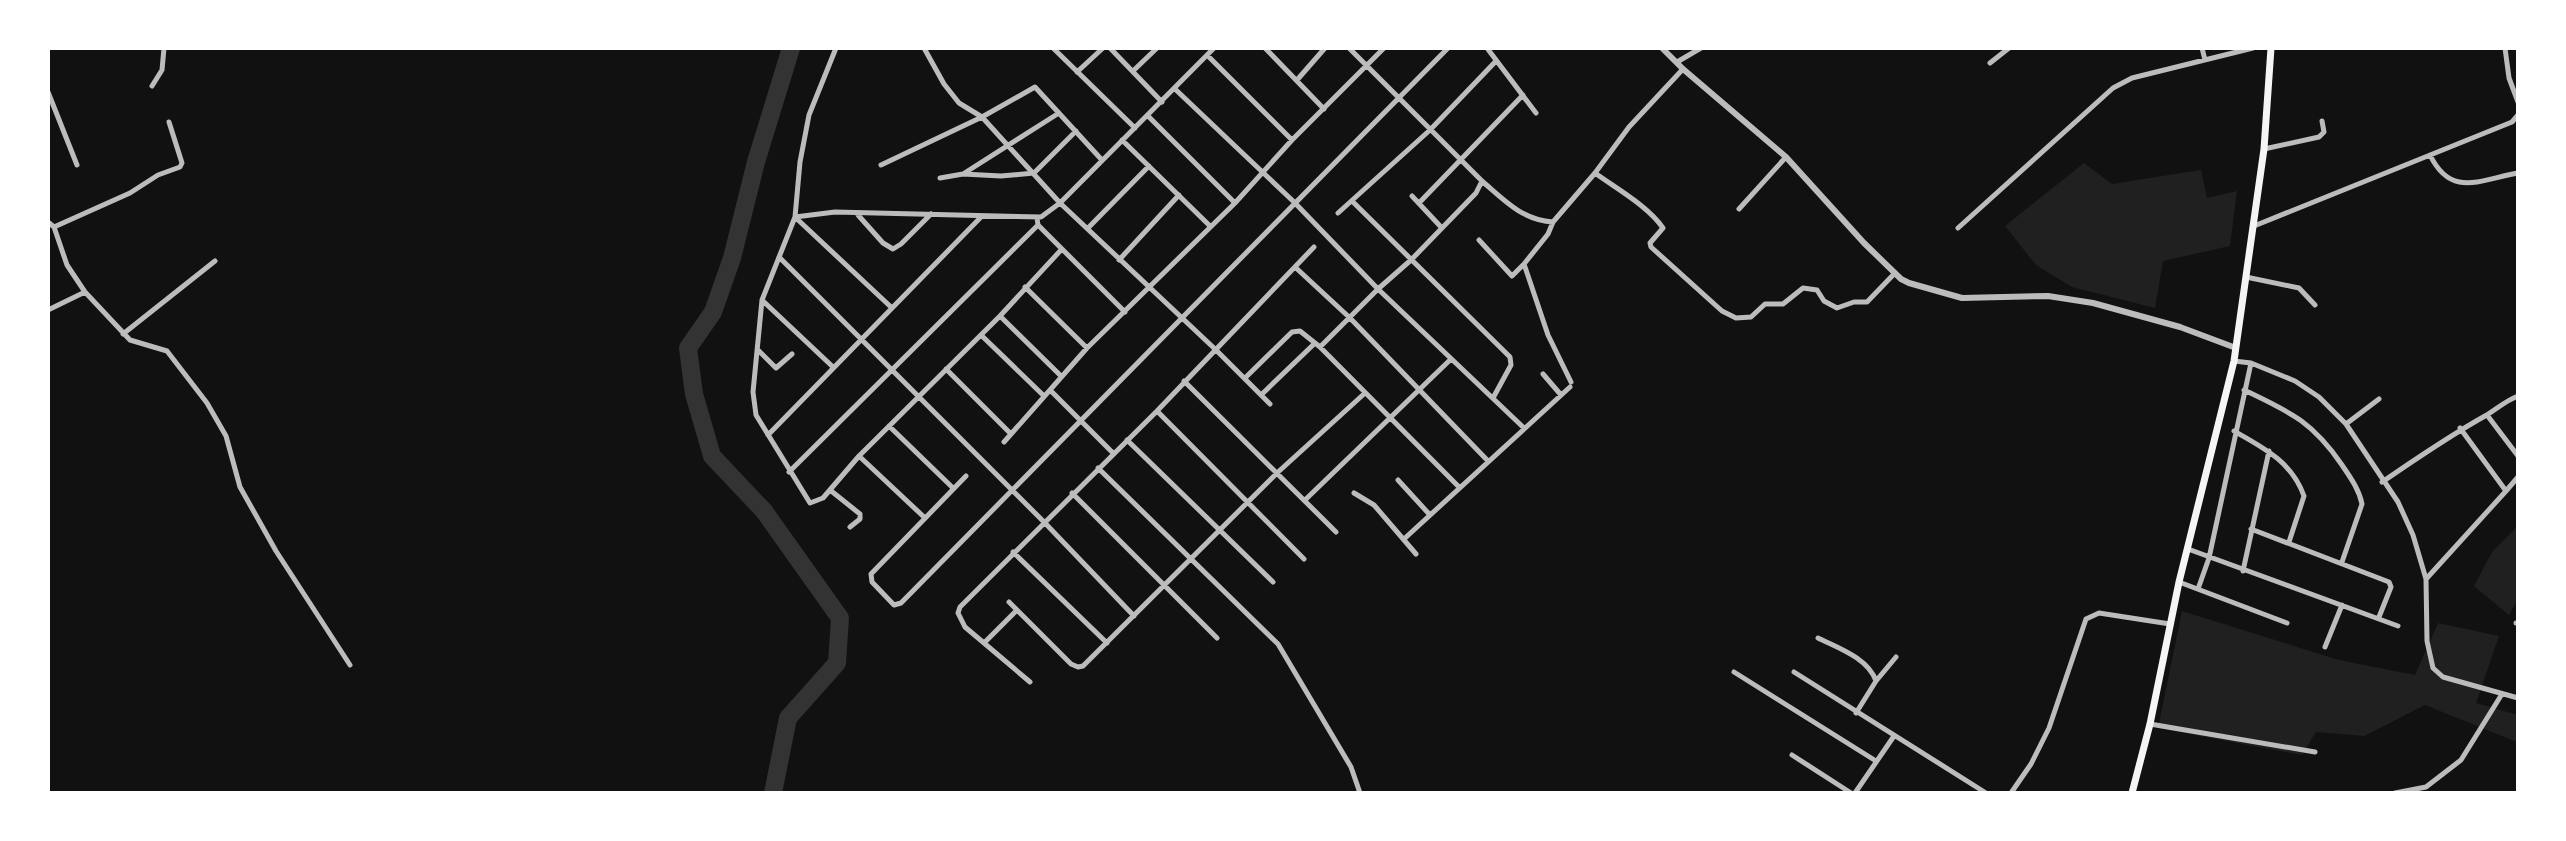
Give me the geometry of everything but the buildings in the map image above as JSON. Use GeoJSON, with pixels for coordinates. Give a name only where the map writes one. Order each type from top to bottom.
{"type":"FeatureCollection","features":[{"type":"Feature","properties":{"kind":"main road"},"geometry":{"type":"LineString","coordinates":[[2132,793],[2150,724],[2187,548],[2234,361],[2264,149],[2271,48]]}},
{"type":"Feature","properties":{"kind":"street"},"geometry":{"type":"LineString","coordinates":[[152,86],[162,70],[164,48]]}},
{"type":"Feature","properties":{"kind":"street"},"geometry":{"type":"LineString","coordinates":[[836,48],[809,115],[800,162],[795,217],[762,300],[753,402],[767,435],[810,503],[823,498],[859,456],[1000,316],[1061,250]]}},
{"type":"Feature","properties":{"kind":"street"},"geometry":{"type":"LineString","coordinates":[[924,48],[955,98],[982,117],[1060,203],[1270,404]]}},
{"type":"Feature","properties":{"kind":"street"},"geometry":{"type":"LineString","coordinates":[[1053,48],[1135,128]]}},
{"type":"Feature","properties":{"kind":"street"},"geometry":{"type":"LineString","coordinates":[[1077,72],[1103,48]]}},
{"type":"Feature","properties":{"kind":"street"},"geometry":{"type":"LineString","coordinates":[[1110,48],[1163,102]]}},
{"type":"Feature","properties":{"kind":"street"},"geometry":{"type":"LineString","coordinates":[[1133,71],[1157,48]]}},
{"type":"Feature","properties":{"kind":"street"},"geometry":{"type":"LineString","coordinates":[[795,217],[835,212],[1037,218],[1060,203],[1214,48]]}},
{"type":"Feature","properties":{"kind":"street"},"geometry":{"type":"LineString","coordinates":[[1297,80],[1325,48]]}},
{"type":"Feature","properties":{"kind":"street"},"geometry":{"type":"LineString","coordinates":[[1349,48],[1512,208],[1527,217],[1553,222]]}},
{"type":"Feature","properties":{"kind":"street"},"geometry":{"type":"LineString","coordinates":[[1004,442],[1087,348],[1235,203],[1292,140],[1384,48]]}},
{"type":"Feature","properties":{"kind":"street"},"geometry":{"type":"LineString","coordinates":[[966,476],[870,576],[894,605],[901,603],[1448,48]]}},
{"type":"Feature","properties":{"kind":"street"},"geometry":{"type":"LineString","coordinates":[[1487,48],[1536,113]]}},
{"type":"Feature","properties":{"kind":"street"},"geometry":{"type":"LineString","coordinates":[[1662,48],[1786,157],[1895,273],[1918,287],[1962,298],[2048,296],[2093,303],[2180,327],[2236,348]]}},
{"type":"Feature","properties":{"kind":"street"},"geometry":{"type":"LineString","coordinates":[[1677,62],[1701,48]]}},
{"type":"Feature","properties":{"kind":"street"},"geometry":{"type":"LineString","coordinates":[[1990,63],[2009,48]]}},
{"type":"Feature","properties":{"kind":"street"},"geometry":{"type":"LineString","coordinates":[[2202,48],[2205,60]]}},
{"type":"Feature","properties":{"kind":"street"},"geometry":{"type":"LineString","coordinates":[[1958,228],[2113,88],[2132,78],[2253,48]]}},
{"type":"Feature","properties":{"kind":"street"},"geometry":{"type":"LineString","coordinates":[[2505,48],[2509,78],[2518,102]]}},
{"type":"Feature","properties":{"kind":"street"},"geometry":{"type":"LineString","coordinates":[[1268,49],[1324,109]]}},
{"type":"Feature","properties":{"kind":"street"},"geometry":{"type":"LineString","coordinates":[[1207,55],[1292,140]]}},
{"type":"Feature","properties":{"kind":"street"},"geometry":{"type":"LineString","coordinates":[[1338,213],[1430,130],[1496,61]]}},
{"type":"Feature","properties":{"kind":"street"},"geometry":{"type":"LineString","coordinates":[[1479,240],[1512,276],[1629,127],[1683,69]]}},
{"type":"Feature","properties":{"kind":"street"},"geometry":{"type":"LineString","coordinates":[[881,165],[982,117],[1035,87],[1101,159]]}},
{"type":"Feature","properties":{"kind":"street"},"geometry":{"type":"LineString","coordinates":[[1175,89],[1524,428]]}},
{"type":"Feature","properties":{"kind":"street"},"geometry":{"type":"LineString","coordinates":[[48,92],[77,165]]}},
{"type":"Feature","properties":{"kind":"street"},"geometry":{"type":"LineString","coordinates":[[1419,203],[1523,95]]}},
{"type":"Feature","properties":{"kind":"street"},"geometry":{"type":"LineString","coordinates":[[963,174],[1059,113]]}},
{"type":"Feature","properties":{"kind":"street"},"geometry":{"type":"LineString","coordinates":[[2254,226],[2512,122],[2518,115]]}},
{"type":"Feature","properties":{"kind":"street"},"geometry":{"type":"LineString","coordinates":[[1148,116],[1235,203]]}},
{"type":"Feature","properties":{"kind":"street"},"geometry":{"type":"LineString","coordinates":[[2264,149],[2319,137],[2324,132],[2322,121]]}},
{"type":"Feature","properties":{"kind":"street"},"geometry":{"type":"LineString","coordinates":[[54,227],[180,167],[182,163],[169,122]]}},
{"type":"Feature","properties":{"kind":"street"},"geometry":{"type":"LineString","coordinates":[[940,178],[963,174],[1001,176],[1034,173],[1076,131]]}},
{"type":"Feature","properties":{"kind":"street"},"geometry":{"type":"LineString","coordinates":[[1122,140],[1210,226]]}},
{"type":"Feature","properties":{"kind":"street"},"geometry":{"type":"LineString","coordinates":[[2430,155],[2441,175],[2455,183],[2518,173]]}},
{"type":"Feature","properties":{"kind":"street"},"geometry":{"type":"LineString","coordinates":[[1739,209],[1786,157]]}},
{"type":"Feature","properties":{"kind":"street"},"geometry":{"type":"LineString","coordinates":[[1088,228],[1149,166]]}},
{"type":"Feature","properties":{"kind":"street"},"geometry":{"type":"LineString","coordinates":[[1595,173],[1661,224],[1663,228],[1650,243],[1651,247],[1712,303],[1736,318],[1753,316],[1765,304],[1783,304],[1803,288],[1817,290],[1831,306],[1840,308],[1851,303],[1867,302],[1895,273]]}},
{"type":"Feature","properties":{"kind":"street"},"geometry":{"type":"LineString","coordinates":[[1261,395],[1411,260],[1476,193],[1482,181]]}},
{"type":"Feature","properties":{"kind":"street"},"geometry":{"type":"LineString","coordinates":[[1119,260],[1179,195]]}},
{"type":"Feature","properties":{"kind":"street"},"geometry":{"type":"LineString","coordinates":[[1412,196],[1441,227]]}},
{"type":"Feature","properties":{"kind":"street"},"geometry":{"type":"LineString","coordinates":[[1352,201],[1510,357],[1511,365],[1493,398]]}},
{"type":"Feature","properties":{"kind":"street"},"geometry":{"type":"LineString","coordinates":[[857,214],[883,243],[893,249],[931,214]]}},
{"type":"Feature","properties":{"kind":"street"},"geometry":{"type":"LineString","coordinates":[[767,435],[982,216]]}},
{"type":"Feature","properties":{"kind":"street"},"geometry":{"type":"LineString","coordinates":[[795,217],[892,308]]}},
{"type":"Feature","properties":{"kind":"street"},"geometry":{"type":"LineString","coordinates":[[1037,218],[1038,225],[1061,250],[1125,313]]}},
{"type":"Feature","properties":{"kind":"street"},"geometry":{"type":"LineString","coordinates":[[48,222],[54,227],[67,265],[85,292],[135,343],[167,351],[207,403],[226,436],[240,487],[276,551],[350,665]]}},
{"type":"Feature","properties":{"kind":"street"},"geometry":{"type":"LineString","coordinates":[[789,472],[1038,225]]}},
{"type":"Feature","properties":{"kind":"street"},"geometry":{"type":"LineString","coordinates":[[1030,682],[965,627],[958,613],[967,598],[1157,411],[1314,247]]}},
{"type":"Feature","properties":{"kind":"street"},"geometry":{"type":"LineString","coordinates":[[779,257],[1134,616]]}},
{"type":"Feature","properties":{"kind":"street"},"geometry":{"type":"LineString","coordinates":[[123,334],[215,261]]}},
{"type":"Feature","properties":{"kind":"street"},"geometry":{"type":"LineString","coordinates":[[1404,539],[1571,384],[1548,335],[1524,264]]}},
{"type":"Feature","properties":{"kind":"street"},"geometry":{"type":"LineString","coordinates":[[1295,267],[1350,318],[1488,461]]}},
{"type":"Feature","properties":{"kind":"street"},"geometry":{"type":"LineString","coordinates":[[2245,276],[2299,288],[2315,305]]}},
{"type":"Feature","properties":{"kind":"street"},"geometry":{"type":"LineString","coordinates":[[1025,287],[1087,348]]}},
{"type":"Feature","properties":{"kind":"street"},"geometry":{"type":"LineString","coordinates":[[48,310],[85,292]]}},
{"type":"Feature","properties":{"kind":"street"},"geometry":{"type":"LineString","coordinates":[[762,300],[833,367]]}},
{"type":"Feature","properties":{"kind":"street"},"geometry":{"type":"LineString","coordinates":[[1000,316],[1061,376]]}},
{"type":"Feature","properties":{"kind":"street"},"geometry":{"type":"LineString","coordinates":[[1245,378],[1292,332],[1300,331],[1459,487]]}},
{"type":"Feature","properties":{"kind":"street"},"geometry":{"type":"LineString","coordinates":[[981,335],[1044,396]]}},
{"type":"Feature","properties":{"kind":"street"},"geometry":{"type":"LineString","coordinates":[[757,349],[776,368],[792,354]]}},
{"type":"Feature","properties":{"kind":"street"},"geometry":{"type":"LineString","coordinates":[[1305,500],[1451,359]]}},
{"type":"Feature","properties":{"kind":"street"},"geometry":{"type":"LineString","coordinates":[[2234,361],[2251,363],[2307,388],[2330,407],[2346,424],[2398,502],[2413,535],[2426,579],[2427,641],[2433,668],[2443,677],[2518,698]]}},
{"type":"Feature","properties":{"kind":"street"},"geometry":{"type":"LineString","coordinates":[[2198,589],[2209,558],[2251,363]]}},
{"type":"Feature","properties":{"kind":"street"},"geometry":{"type":"LineString","coordinates":[[946,369],[1011,434]]}},
{"type":"Feature","properties":{"kind":"street"},"geometry":{"type":"LineString","coordinates":[[1543,374],[1561,395]]}},
{"type":"Feature","properties":{"kind":"street"},"geometry":{"type":"LineString","coordinates":[[1184,381],[1336,532]]}},
{"type":"Feature","properties":{"kind":"street"},"geometry":{"type":"LineString","coordinates":[[1050,390],[1113,453]]}},
{"type":"Feature","properties":{"kind":"street"},"geometry":{"type":"LineString","coordinates":[[2244,390],[2288,411],[2314,429],[2352,481],[2362,504],[2342,562]]}},
{"type":"Feature","properties":{"kind":"street"},"geometry":{"type":"LineString","coordinates":[[1009,602],[1075,666],[1084,665],[1277,473],[1365,393]]}},
{"type":"Feature","properties":{"kind":"street"},"geometry":{"type":"LineString","coordinates":[[2382,482],[2460,428],[2518,396]]}},
{"type":"Feature","properties":{"kind":"street"},"geometry":{"type":"LineString","coordinates":[[2346,424],[2379,399]]}},
{"type":"Feature","properties":{"kind":"street"},"geometry":{"type":"LineString","coordinates":[[1157,411],[1304,559]]}},
{"type":"Feature","properties":{"kind":"street"},"geometry":{"type":"LineString","coordinates":[[2487,415],[2518,456]]}},
{"type":"Feature","properties":{"kind":"street"},"geometry":{"type":"LineString","coordinates":[[889,426],[953,488]]}},
{"type":"Feature","properties":{"kind":"street"},"geometry":{"type":"LineString","coordinates":[[2460,428],[2506,491]]}},
{"type":"Feature","properties":{"kind":"street"},"geometry":{"type":"LineString","coordinates":[[2234,431],[2269,451],[2288,467],[2300,483],[2304,496],[2289,542]]}},
{"type":"Feature","properties":{"kind":"street"},"geometry":{"type":"LineString","coordinates":[[1127,440],[1273,582]]}},
{"type":"Feature","properties":{"kind":"street"},"geometry":{"type":"LineString","coordinates":[[2243,571],[2269,451]]}},
{"type":"Feature","properties":{"kind":"street"},"geometry":{"type":"LineString","coordinates":[[859,456],[925,518]]}},
{"type":"Feature","properties":{"kind":"street"},"geometry":{"type":"LineString","coordinates":[[1098,468],[1278,644],[1351,767],[1360,793]]}},
{"type":"Feature","properties":{"kind":"street"},"geometry":{"type":"LineString","coordinates":[[2426,579],[2518,477]]}},
{"type":"Feature","properties":{"kind":"street"},"geometry":{"type":"LineString","coordinates":[[1398,480],[1430,515]]}},
{"type":"Feature","properties":{"kind":"street"},"geometry":{"type":"LineString","coordinates":[[830,490],[860,514],[860,519],[850,527]]}},
{"type":"Feature","properties":{"kind":"street"},"geometry":{"type":"LineString","coordinates":[[1072,493],[1217,638]]}},
{"type":"Feature","properties":{"kind":"street"},"geometry":{"type":"LineString","coordinates":[[1354,493],[1368,500],[1416,554]]}},
{"type":"Feature","properties":{"kind":"street"},"geometry":{"type":"LineString","coordinates":[[2251,529],[2342,562],[2391,584],[2379,617]]}},
{"type":"Feature","properties":{"kind":"street"},"geometry":{"type":"LineString","coordinates":[[2187,548],[2398,626]]}},
{"type":"Feature","properties":{"kind":"street"},"geometry":{"type":"LineString","coordinates":[[1013,552],[1108,643]]}},
{"type":"Feature","properties":{"kind":"street"},"geometry":{"type":"LineString","coordinates":[[2179,582],[2287,623]]}},
{"type":"Feature","properties":{"kind":"street"},"geometry":{"type":"LineString","coordinates":[[2325,647],[2342,605]]}},
{"type":"Feature","properties":{"kind":"street"},"geometry":{"type":"LineString","coordinates":[[984,643],[1017,610]]}},
{"type":"Feature","properties":{"kind":"street"},"geometry":{"type":"LineString","coordinates":[[2011,793],[2031,764],[2049,728],[2086,619],[2099,613],[2170,624]]}},
{"type":"Feature","properties":{"kind":"street"},"geometry":{"type":"LineString","coordinates":[[1818,638],[1858,660],[1872,671],[1876,681]]}},
{"type":"Feature","properties":{"kind":"street"},"geometry":{"type":"LineString","coordinates":[[1856,713],[1896,657]]}},
{"type":"Feature","properties":{"kind":"street"},"geometry":{"type":"LineString","coordinates":[[1734,672],[1876,761]]}},
{"type":"Feature","properties":{"kind":"street"},"geometry":{"type":"LineString","coordinates":[[1794,672],[1986,793]]}},
{"type":"Feature","properties":{"kind":"street"},"geometry":{"type":"LineString","coordinates":[[2395,793],[2426,787],[2461,760],[2502,694]]}},
{"type":"Feature","properties":{"kind":"street"},"geometry":{"type":"LineString","coordinates":[[2150,724],[2315,752]]}},
{"type":"Feature","properties":{"kind":"street"},"geometry":{"type":"LineString","coordinates":[[1792,755],[1853,793],[1894,736]]}},
{"type":"Feature","properties":{"kind":"shaded area"},"geometry":{"type":"Polygon","coordinates":[[[2084,163],[2112,184],[2201,170],[2207,198],[2237,191],[2230,246],[2163,261],[2155,308],[2072,287],[2036,265],[2005,226],[2084,163]]]}},
{"type":"Feature","properties":{"kind":"shaded area"},"geometry":{"type":"Polygon","coordinates":[[[2518,526],[2518,599],[2509,615],[2474,586],[2492,552],[2518,526]]]}},
{"type":"Feature","properties":{"kind":"shaded area"},"geometry":{"type":"Polygon","coordinates":[[[2182,611],[2339,660],[2415,675],[2438,623],[2499,636],[2476,703],[2518,715],[2517,742],[2425,705],[2364,736],[2316,732],[2302,755],[2158,728],[2182,611]]]}},
{"type":"Feature","properties":{"kind":"waterway"},"geometry":{"type":"LineString","coordinates":[[773,793],[788,718],[837,663],[840,618],[764,511],[712,456],[694,394],[688,348],[713,312],[732,258],[756,162],[791,48]]}}]}
